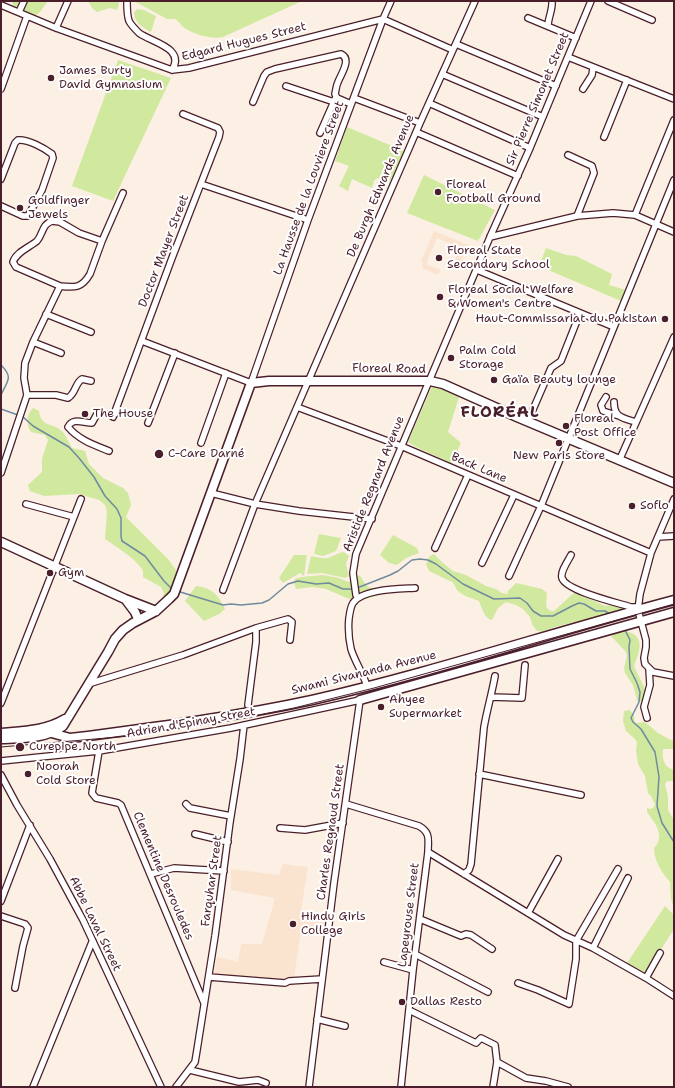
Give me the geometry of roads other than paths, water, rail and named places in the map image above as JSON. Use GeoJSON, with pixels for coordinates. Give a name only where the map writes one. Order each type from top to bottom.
{"type":"FeatureCollection","features":[{"type":"Feature","properties":{"kind":"street"},"geometry":{"type":"LineString","coordinates":[[19,12],[24,1]]}},
{"type":"Feature","properties":{"kind":"street"},"geometry":{"type":"LineString","coordinates":[[56,28],[68,1]]}},
{"type":"Feature","properties":{"kind":"street","name":"La Hausse de la Louviere Street"},"geometry":{"type":"LineString","coordinates":[[251,383],[308,220],[391,1]]}},
{"type":"Feature","properties":{"kind":"street","name":"De Burgh Edwards Avenue"},"geometry":{"type":"LineString","coordinates":[[222,590],[255,504],[416,132],[475,1]]}},
{"type":"Feature","properties":{"kind":"street","name":"Sir Pierre Simonet Street"},"geometry":{"type":"LineString","coordinates":[[430,380],[490,237],[530,148],[591,1]]}},
{"type":"Feature","properties":{"kind":"street"},"geometry":{"type":"LineString","coordinates":[[608,1],[652,20]]}},
{"type":"Feature","properties":{"kind":"street"},"geometry":{"type":"LineString","coordinates":[[127,2],[129,20],[133,27],[139,33],[169,48],[173,53],[175,61],[172,70]]}},
{"type":"Feature","properties":{"kind":"street"},"geometry":{"type":"LineString","coordinates":[[548,26],[548,18],[552,4]]}},
{"type":"Feature","properties":{"kind":"street","name":"Edgard Hugues Street"},"geometry":{"type":"LineString","coordinates":[[1,5],[56,28],[172,70],[189,68],[383,19]]}},
{"type":"Feature","properties":{"kind":"street"},"geometry":{"type":"LineString","coordinates":[[1,89],[27,16]]}},
{"type":"Feature","properties":{"kind":"street"},"geometry":{"type":"LineString","coordinates":[[528,18],[576,38]]}},
{"type":"Feature","properties":{"kind":"street"},"geometry":{"type":"LineString","coordinates":[[383,19],[453,50]]}},
{"type":"Feature","properties":{"kind":"street"},"geometry":{"type":"LineString","coordinates":[[456,44],[556,86]]}},
{"type":"Feature","properties":{"kind":"street"},"geometry":{"type":"LineString","coordinates":[[252,102],[267,72],[341,54],[344,55],[346,58],[346,63],[338,82],[335,98],[320,133]]}},
{"type":"Feature","properties":{"kind":"street"},"geometry":{"type":"LineString","coordinates":[[568,57],[674,99]]}},
{"type":"Feature","properties":{"kind":"street"},"geometry":{"type":"LineString","coordinates":[[583,89],[592,75],[593,68]]}},
{"type":"Feature","properties":{"kind":"street"},"geometry":{"type":"LineString","coordinates":[[442,74],[543,117]]}},
{"type":"Feature","properties":{"kind":"street"},"geometry":{"type":"LineString","coordinates":[[604,138],[627,80]]}},
{"type":"Feature","properties":{"kind":"street"},"geometry":{"type":"LineString","coordinates":[[286,86],[343,101],[352,101],[420,123]]}},
{"type":"Feature","properties":{"kind":"street"},"geometry":{"type":"LineString","coordinates":[[429,103],[530,148]]}},
{"type":"Feature","properties":{"kind":"street","name":"Doctor Mayer Street"},"geometry":{"type":"LineString","coordinates":[[109,451],[89,443],[79,437],[68,427],[75,421],[92,423],[97,414],[114,416],[172,258],[219,137],[220,132],[218,128],[183,114]]}},
{"type":"Feature","properties":{"kind":"street"},"geometry":{"type":"LineString","coordinates":[[635,214],[674,120]]}},
{"type":"Feature","properties":{"kind":"street"},"geometry":{"type":"LineString","coordinates":[[416,132],[518,176]]}},
{"type":"Feature","properties":{"kind":"street"},"geometry":{"type":"LineString","coordinates":[[1,179],[18,140],[26,140],[52,154],[53,158],[42,190],[28,216],[23,216],[1,206]]}},
{"type":"Feature","properties":{"kind":"street"},"geometry":{"type":"LineString","coordinates":[[568,155],[592,166],[594,173],[577,216]]}},
{"type":"Feature","properties":{"kind":"street"},"geometry":{"type":"LineString","coordinates":[[509,576],[541,506],[674,180]]}},
{"type":"Feature","properties":{"kind":"street"},"geometry":{"type":"LineString","coordinates":[[201,184],[308,220]]}},
{"type":"Feature","properties":{"kind":"street"},"geometry":{"type":"LineString","coordinates":[[102,241],[79,233],[60,222],[52,221],[45,226],[38,240],[14,259],[14,264],[16,267],[60,286],[74,288],[84,283],[90,274],[102,241],[123,193]]}},
{"type":"Feature","properties":{"kind":"street"},"geometry":{"type":"LineString","coordinates":[[490,237],[577,216],[613,213],[635,214],[674,232]]}},
{"type":"Feature","properties":{"kind":"street"},"geometry":{"type":"LineString","coordinates":[[477,270],[614,327]]}},
{"type":"Feature","properties":{"kind":"street"},"geometry":{"type":"LineString","coordinates":[[1,473],[3,460],[27,395],[24,378],[25,363],[33,342],[60,286]]}},
{"type":"Feature","properties":{"kind":"street"},"geometry":{"type":"LineString","coordinates":[[528,421],[551,368],[561,361],[580,313]]}},
{"type":"Feature","properties":{"kind":"street"},"geometry":{"type":"LineString","coordinates":[[46,314],[91,332]]}},
{"type":"Feature","properties":{"kind":"street"},"geometry":{"type":"LineString","coordinates":[[619,461],[674,337]]}},
{"type":"Feature","properties":{"kind":"street"},"geometry":{"type":"LineString","coordinates":[[64,737],[62,730],[65,722],[108,652],[114,639],[138,619],[156,611],[170,600],[176,590],[251,383],[142,341]]}},
{"type":"Feature","properties":{"kind":"street"},"geometry":{"type":"LineString","coordinates":[[33,342],[61,353]]}},
{"type":"Feature","properties":{"kind":"street"},"geometry":{"type":"LineString","coordinates":[[148,423],[175,353]]}},
{"type":"Feature","properties":{"kind":"street"},"geometry":{"type":"LineString","coordinates":[[201,443],[226,373]]}},
{"type":"Feature","properties":{"kind":"street"},"geometry":{"type":"LineString","coordinates":[[27,395],[56,395],[68,398],[72,396],[78,381],[82,379],[90,382]]}},
{"type":"Feature","properties":{"kind":"street","name":"Floreal Road"},"geometry":{"type":"LineString","coordinates":[[251,383],[269,381],[430,380],[443,384],[674,484]]}},
{"type":"Feature","properties":{"kind":"street","name":"Aristide Regnard Avenue"},"geometry":{"type":"LineString","coordinates":[[357,596],[353,572],[356,554],[430,380]]}},
{"type":"Feature","properties":{"kind":"street"},"geometry":{"type":"LineString","coordinates":[[606,397],[601,405],[603,411],[636,422]]}},
{"type":"Feature","properties":{"kind":"street"},"geometry":{"type":"LineString","coordinates":[[614,402],[614,410],[619,416]]}},
{"type":"Feature","properties":{"kind":"street","name":"Back Lane"},"geometry":{"type":"LineString","coordinates":[[297,407],[401,446],[651,552]]}},
{"type":"Feature","properties":{"kind":"street"},"geometry":{"type":"LineString","coordinates":[[435,548],[468,475]]}},
{"type":"Feature","properties":{"kind":"street"},"geometry":{"type":"LineString","coordinates":[[211,493],[255,504],[299,511],[372,519]]}},
{"type":"Feature","properties":{"kind":"street"},"geometry":{"type":"LineString","coordinates":[[482,564],[514,495]]}},
{"type":"Feature","properties":{"kind":"street"},"geometry":{"type":"LineString","coordinates":[[1,703],[82,499]]}},
{"type":"Feature","properties":{"kind":"street"},"geometry":{"type":"LineString","coordinates":[[674,500],[651,552],[638,608],[638,623],[646,640],[644,658],[645,664],[653,672],[674,676]]}},
{"type":"Feature","properties":{"kind":"street"},"geometry":{"type":"LineString","coordinates":[[26,504],[74,517]]}},
{"type":"Feature","properties":{"kind":"street"},"geometry":{"type":"LineString","coordinates":[[658,536],[674,536]]}},
{"type":"Feature","properties":{"kind":"street"},"geometry":{"type":"LineString","coordinates":[[1,542],[125,599],[156,611]]}},
{"type":"Feature","properties":{"kind":"street"},"geometry":{"type":"LineString","coordinates":[[571,555],[562,573],[564,582],[587,594],[638,608]]}},
{"type":"Feature","properties":{"kind":"street"},"geometry":{"type":"LineString","coordinates":[[367,686],[351,649],[348,624],[351,608],[357,596],[386,590],[415,588]]}},
{"type":"Feature","properties":{"kind":"street"},"geometry":{"type":"LineString","coordinates":[[125,599],[135,612],[138,619]]}},
{"type":"Feature","properties":{"kind":"street","name":"Swami Sivananda Avenue"},"geometry":{"type":"LineString","coordinates":[[64,737],[88,736],[231,716],[279,707],[367,686],[601,620],[638,608],[674,600]]}},
{"type":"Feature","properties":{"kind":"street"},"geometry":{"type":"LineString","coordinates":[[360,700],[674,612]]}},
{"type":"Feature","properties":{"kind":"street"},"geometry":{"type":"LineString","coordinates":[[88,684],[183,655],[256,628],[290,620],[292,622],[290,640]]}},
{"type":"Feature","properties":{"kind":"street"},"geometry":{"type":"LineString","coordinates":[[248,705],[256,642],[256,628]]}},
{"type":"Feature","properties":{"kind":"street"},"geometry":{"type":"LineString","coordinates":[[492,697],[522,698],[525,665]]}},
{"type":"Feature","properties":{"kind":"street"},"geometry":{"type":"LineString","coordinates":[[646,718],[644,707],[650,685],[649,669]]}},
{"type":"Feature","properties":{"kind":"street"},"geometry":{"type":"LineString","coordinates":[[464,874],[469,870],[471,864],[484,727],[492,697],[495,676]]}},
{"type":"Feature","properties":{"kind":"street","name":"Adrien d'Epinay Street"},"geometry":{"type":"LineString","coordinates":[[1,761],[99,751],[244,725],[360,700]]}},
{"type":"Feature","properties":{"kind":"street","name":"Charles Regnaud Street"},"geometry":{"type":"LineString","coordinates":[[309,1087],[322,979],[360,700]]}},
{"type":"Feature","properties":{"kind":"street"},"geometry":{"type":"LineString","coordinates":[[31,731],[65,722]]}},
{"type":"Feature","properties":{"kind":"street"},"geometry":{"type":"LineString","coordinates":[[1,739],[52,733],[65,722]]}},
{"type":"Feature","properties":{"kind":"street","name":"Farquhar Street"},"geometry":{"type":"LineString","coordinates":[[176,1087],[195,1062],[209,977],[244,725]]}},
{"type":"Feature","properties":{"kind":"street"},"geometry":{"type":"LineString","coordinates":[[1,733],[44,731],[64,737]]}},
{"type":"Feature","properties":{"kind":"street","name":"Clementine Desrouledes"},"geometry":{"type":"LineString","coordinates":[[99,751],[92,793],[96,798],[121,805],[204,1003]]}},
{"type":"Feature","properties":{"kind":"street"},"geometry":{"type":"LineString","coordinates":[[479,774],[580,795]]}},
{"type":"Feature","properties":{"kind":"street","name":"Abbe Laval Street"},"geometry":{"type":"LineString","coordinates":[[1,775],[68,892],[161,1087]]}},
{"type":"Feature","properties":{"kind":"street"},"geometry":{"type":"LineString","coordinates":[[186,804],[190,808],[231,816]]}},
{"type":"Feature","properties":{"kind":"street","name":"Lapeyrouse Street"},"geometry":{"type":"LineString","coordinates":[[346,804],[419,826],[427,832],[428,852],[413,970],[401,1087]]}},
{"type":"Feature","properties":{"kind":"street"},"geometry":{"type":"LineString","coordinates":[[280,828],[305,830],[343,823]]}},
{"type":"Feature","properties":{"kind":"street"},"geometry":{"type":"LineString","coordinates":[[1,901],[30,825]]}},
{"type":"Feature","properties":{"kind":"street"},"geometry":{"type":"LineString","coordinates":[[195,834],[228,842]]}},
{"type":"Feature","properties":{"kind":"street"},"geometry":{"type":"LineString","coordinates":[[428,852],[528,913],[576,941],[593,948],[646,978],[674,996]]}},
{"type":"Feature","properties":{"kind":"street"},"geometry":{"type":"LineString","coordinates":[[528,913],[558,859]]}},
{"type":"Feature","properties":{"kind":"street"},"geometry":{"type":"LineString","coordinates":[[151,874],[174,868],[224,871]]}},
{"type":"Feature","properties":{"kind":"street"},"geometry":{"type":"LineString","coordinates":[[518,983],[538,990],[568,1004],[576,959],[576,941],[618,868]]}},
{"type":"Feature","properties":{"kind":"street"},"geometry":{"type":"LineString","coordinates":[[593,948],[628,878]]}},
{"type":"Feature","properties":{"kind":"street"},"geometry":{"type":"LineString","coordinates":[[1,916],[25,924],[28,928],[22,946],[14,988]]}},
{"type":"Feature","properties":{"kind":"street"},"geometry":{"type":"LineString","coordinates":[[420,919],[461,936],[466,934],[471,936],[492,949]]}},
{"type":"Feature","properties":{"kind":"street"},"geometry":{"type":"LineString","coordinates":[[33,1087],[92,942]]}},
{"type":"Feature","properties":{"kind":"street"},"geometry":{"type":"LineString","coordinates":[[646,978],[660,953]]}},
{"type":"Feature","properties":{"kind":"street"},"geometry":{"type":"LineString","coordinates":[[415,954],[488,992]]}},
{"type":"Feature","properties":{"kind":"street"},"geometry":{"type":"LineString","coordinates":[[384,962],[413,970]]}},
{"type":"Feature","properties":{"kind":"street"},"geometry":{"type":"LineString","coordinates":[[209,977],[285,983],[290,981],[322,979]]}},
{"type":"Feature","properties":{"kind":"street"},"geometry":{"type":"LineString","coordinates":[[409,1010],[476,1043],[481,1038],[495,1045],[497,1062],[493,1087]]}},
{"type":"Feature","properties":{"kind":"street"},"geometry":{"type":"LineString","coordinates":[[318,1019],[345,1026]]}},
{"type":"Feature","properties":{"kind":"street"},"geometry":{"type":"LineString","coordinates":[[497,1062],[526,1078],[546,1081],[568,1087]]}},
{"type":"Feature","properties":{"kind":"street"},"geometry":{"type":"LineString","coordinates":[[190,1070],[239,1082],[258,1080],[266,1083]]}},
{"type":"Feature","properties":{"kind":"waterway"},"geometry":{"type":"LineString","coordinates":[[1,365],[5,369],[8,377],[7,383],[1,395]]}},
{"type":"Feature","properties":{"kind":"waterway"},"geometry":{"type":"LineString","coordinates":[[1,409],[18,415]]}},
{"type":"Feature","properties":{"kind":"waterway"},"geometry":{"type":"LineString","coordinates":[[22,416],[33,426],[69,447],[79,458],[94,477],[105,496],[117,509],[121,518],[122,541],[145,556],[172,589]]}},
{"type":"Feature","properties":{"kind":"waterway"},"geometry":{"type":"LineString","coordinates":[[357,588],[398,571],[412,560],[420,559],[428,560],[436,564],[463,584],[494,599],[520,598],[527,603],[533,611],[541,616],[553,616],[579,603],[584,604],[596,611],[605,611],[610,614]]}},
{"type":"Feature","properties":{"kind":"waterway"},"geometry":{"type":"LineString","coordinates":[[177,591],[223,605],[241,605],[262,603],[269,600],[288,584],[298,581],[316,584],[329,583],[343,589],[353,589]]}},
{"type":"Feature","properties":{"kind":"waterway"},"geometry":{"type":"LineString","coordinates":[[625,630],[630,640],[630,669],[640,692],[639,702],[631,718],[633,722],[641,729],[655,752],[659,777],[657,806],[662,823],[674,842]]}},
{"type":"Feature","properties":{"kind":"tram line"},"geometry":{"type":"LineString","coordinates":[[1,747],[130,736],[294,708],[374,688],[674,604]]}},
{"type":"Feature","properties":{"kind":"place","name":"James Burty David Gymnasium"},"geometry":{"type":"Point","coordinates":[51,78]}},
{"type":"Feature","properties":{"kind":"place","name":"Floreal Football Ground"},"geometry":{"type":"Point","coordinates":[438,192]}},
{"type":"Feature","properties":{"kind":"place","name":"Goldfinger Jewels"},"geometry":{"type":"Point","coordinates":[20,208]}},
{"type":"Feature","properties":{"kind":"place","name":"Floreal State Secondary School"},"geometry":{"type":"Point","coordinates":[439,258]}},
{"type":"Feature","properties":{"kind":"place","name":"Floreal Social Welfare & Women's Centre"},"geometry":{"type":"Point","coordinates":[440,297]}},
{"type":"Feature","properties":{"kind":"place","name":"Haut-Commissariat du Pakistan"},"geometry":{"type":"Point","coordinates":[665,319]}},
{"type":"Feature","properties":{"kind":"place","name":"Palm Cold Storage"},"geometry":{"type":"Point","coordinates":[451,358]}},
{"type":"Feature","properties":{"kind":"place","name":"Gaïa Beauty lounge"},"geometry":{"type":"Point","coordinates":[494,380]}},
{"type":"Feature","properties":{"kind":"place","name":"The House"},"geometry":{"type":"Point","coordinates":[85,414]}},
{"type":"Feature","properties":{"kind":"place","name":"Floreal Post Office"},"geometry":{"type":"Point","coordinates":[566,426]}},
{"type":"Feature","properties":{"kind":"place","name":"New Paris Store"},"geometry":{"type":"Point","coordinates":[559,443]}},
{"type":"Feature","properties":{"kind":"place","name":"C-Care Darné"},"geometry":{"type":"Point","coordinates":[159,454]}},
{"type":"Feature","properties":{"kind":"place","name":"Soflo"},"geometry":{"type":"Point","coordinates":[632,506]}},
{"type":"Feature","properties":{"kind":"place","name":"Gym"},"geometry":{"type":"Point","coordinates":[50,573]}},
{"type":"Feature","properties":{"kind":"place","name":"Ahyee Supermarket"},"geometry":{"type":"Point","coordinates":[381,707]}},
{"type":"Feature","properties":{"kind":"place","name":"Curepipe North"},"geometry":{"type":"Point","coordinates":[20,747]}},
{"type":"Feature","properties":{"kind":"place","name":"Noorah Cold Store"},"geometry":{"type":"Point","coordinates":[28,774]}},
{"type":"Feature","properties":{"kind":"place","name":"Hindu Girls College"},"geometry":{"type":"Point","coordinates":[293,924]}},
{"type":"Feature","properties":{"kind":"place","name":"Dallas Resto"},"geometry":{"type":"Point","coordinates":[402,1002]}},
{"type":"Feature","properties":{"kind":"district","name":"FLORÉAL"},"geometry":{"type":"Point","coordinates":[500,413]}}]}
